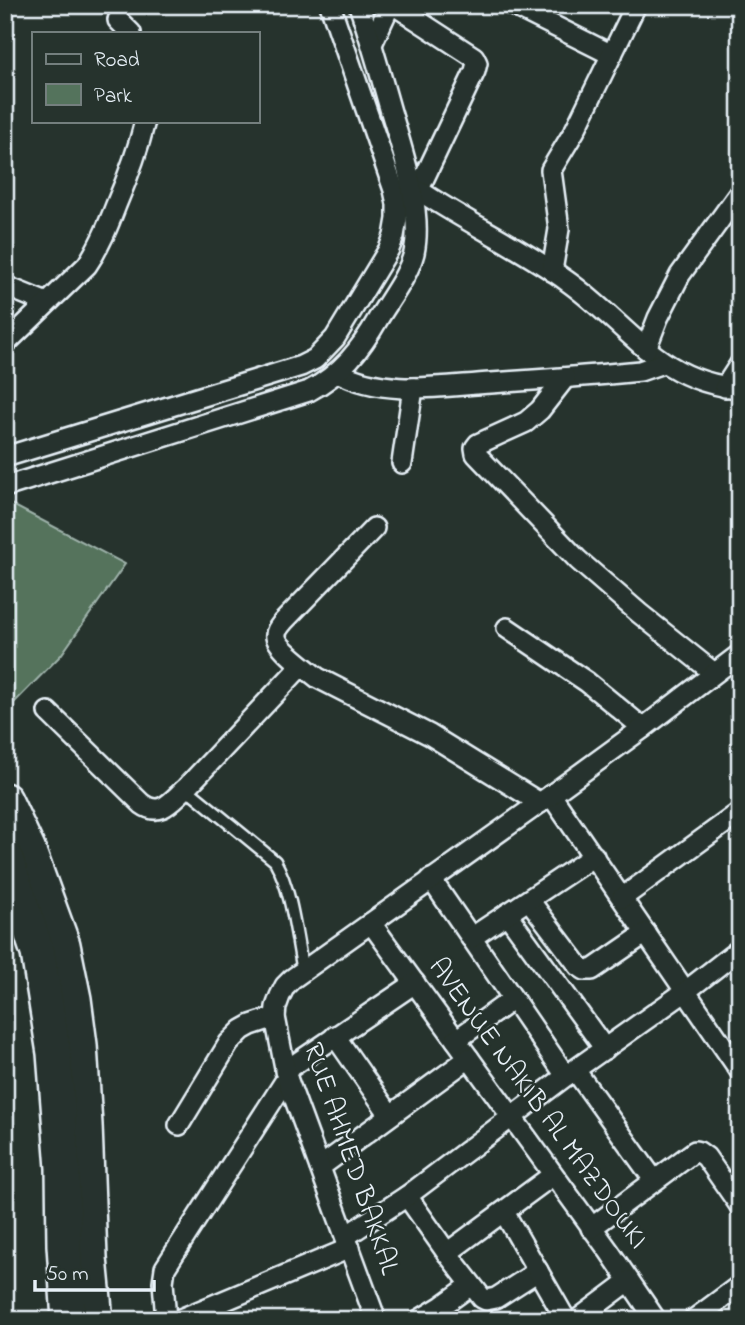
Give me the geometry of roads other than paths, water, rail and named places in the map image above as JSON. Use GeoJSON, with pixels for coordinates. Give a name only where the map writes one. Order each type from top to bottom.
{"type":"FeatureCollection","features":[{"type":"Feature","properties":{"kind":"highway"},"geometry":{"type":"LineString","coordinates":[[5,800],[27,849],[63,945],[74,999],[82,1072],[90,1258],[96,1320]]}},
{"type":"Feature","properties":{"kind":"highway"},"geometry":{"type":"LineString","coordinates":[[5,855],[37,953],[54,1053],[60,1119],[69,1320]]}},
{"type":"Feature","properties":{"kind":"street"},"geometry":{"type":"LineString","coordinates":[[330,5],[408,190],[569,282],[663,363],[697,379],[733,388],[740,364]]}},
{"type":"Feature","properties":{"kind":"street"},"geometry":{"type":"LineString","coordinates":[[5,487],[309,391],[338,372],[366,340],[407,270],[416,239],[401,145],[359,5]]}},
{"type":"Feature","properties":{"kind":"street"},"geometry":{"type":"LineString","coordinates":[[5,457],[301,366],[315,359],[335,338],[389,248],[394,236],[397,204],[408,190],[477,63],[474,57],[392,5],[372,44]]}},
{"type":"Feature","properties":{"kind":"street"},"geometry":{"type":"LineString","coordinates":[[512,5],[612,55]]}},
{"type":"Feature","properties":{"kind":"street"},"geometry":{"type":"LineString","coordinates":[[552,271],[559,229],[551,170],[575,130],[636,5]]}},
{"type":"Feature","properties":{"kind":"street"},"geometry":{"type":"LineString","coordinates":[[5,344],[87,265],[102,241],[136,156],[145,122]]}},
{"type":"Feature","properties":{"kind":"street"},"geometry":{"type":"LineString","coordinates":[[646,349],[680,275],[740,192]]}},
{"type":"Feature","properties":{"kind":"street"},"geometry":{"type":"LineString","coordinates":[[5,286],[47,303]]}},
{"type":"Feature","properties":{"kind":"street"},"geometry":{"type":"LineString","coordinates":[[338,372],[351,379],[379,386],[413,388],[640,371],[663,363]]}},
{"type":"Feature","properties":{"kind":"street"},"geometry":{"type":"LineString","coordinates":[[565,378],[540,411],[526,422],[478,444],[475,449],[477,454],[578,560],[714,673]]}},
{"type":"Feature","properties":{"kind":"street"},"geometry":{"type":"LineString","coordinates":[[402,463],[413,388]]}},
{"type":"Feature","properties":{"kind":"street"},"geometry":{"type":"LineString","coordinates":[[374,528],[279,628],[276,638],[279,643],[301,666],[318,678],[546,799],[594,856],[740,1071]]}},
{"type":"Feature","properties":{"kind":"street"},"geometry":{"type":"LineString","coordinates":[[507,628],[587,682],[643,728]]}},
{"type":"Feature","properties":{"kind":"street"},"geometry":{"type":"LineString","coordinates":[[298,975],[546,799],[740,654]]}},
{"type":"Feature","properties":{"kind":"street"},"geometry":{"type":"LineString","coordinates":[[48,712],[149,809],[161,809],[186,788],[301,666]]}},
{"type":"Feature","properties":{"kind":"street"},"geometry":{"type":"LineString","coordinates":[[622,898],[740,812]]}},
{"type":"Feature","properties":{"kind":"street"},"geometry":{"type":"LineString","coordinates":[[471,938],[594,856]]}},
{"type":"Feature","properties":{"kind":"street"},"geometry":{"type":"LineString","coordinates":[[431,879],[513,999],[654,1180]]}},
{"type":"Feature","properties":{"kind":"street"},"geometry":{"type":"LineString","coordinates":[[529,900],[579,966],[585,970],[592,970],[646,933]]}},
{"type":"Feature","properties":{"kind":"street"},"geometry":{"type":"LineString","coordinates":[[507,914],[605,1049]]}},
{"type":"Feature","properties":{"kind":"street","name":"AVENUE NAKIB AL MAZDOUKI"},"geometry":{"type":"LineString","coordinates":[[371,923],[656,1320]]}},
{"type":"Feature","properties":{"kind":"street"},"geometry":{"type":"LineString","coordinates":[[178,1320],[348,1242],[512,1116],[740,949]]}},
{"type":"Feature","properties":{"kind":"street","name":"RUE AHMED BAKKAL"},"geometry":{"type":"LineString","coordinates":[[298,975],[285,986],[276,1007],[275,1017],[286,1074],[376,1320]]}},
{"type":"Feature","properties":{"kind":"street"},"geometry":{"type":"LineString","coordinates":[[166,1320],[163,1282],[165,1268],[286,1074],[335,1036],[415,982]]}},
{"type":"Feature","properties":{"kind":"street"},"geometry":{"type":"LineString","coordinates":[[456,1040],[513,999]]}},
{"type":"Feature","properties":{"kind":"street"},"geometry":{"type":"LineString","coordinates":[[179,1125],[229,1043],[242,1030],[258,1021],[275,1017]]}},
{"type":"Feature","properties":{"kind":"street"},"geometry":{"type":"LineString","coordinates":[[335,1036],[390,1115]]}},
{"type":"Feature","properties":{"kind":"street"},"geometry":{"type":"LineString","coordinates":[[320,1167],[469,1058]]}},
{"type":"Feature","properties":{"kind":"street"},"geometry":{"type":"LineString","coordinates":[[592,1228],[695,1151],[706,1157],[737,1196]]}},
{"type":"Feature","properties":{"kind":"street"},"geometry":{"type":"LineString","coordinates":[[447,1253],[553,1175]]}},
{"type":"Feature","properties":{"kind":"street"},"geometry":{"type":"LineString","coordinates":[[407,1196],[481,1298],[491,1300],[538,1271]]}},
{"type":"Feature","properties":{"kind":"street"},"geometry":{"type":"LineString","coordinates":[[504,1212],[566,1320]]}},
{"type":"Feature","properties":{"kind":"street"},"geometry":{"type":"LineString","coordinates":[[577,1320],[629,1281]]}},
{"type":"Feature","properties":{"kind":"street"},"geometry":{"type":"LineString","coordinates":[[419,1320],[447,1313],[471,1285]]}},
{"type":"Feature","properties":{"kind":"street"},"geometry":{"type":"LineString","coordinates":[[693,1320],[740,1285]]}},
{"type":"Feature","properties":{"kind":"lane"},"geometry":{"type":"LineString","coordinates":[[186,788],[275,861],[287,890],[298,975]]}}]}
